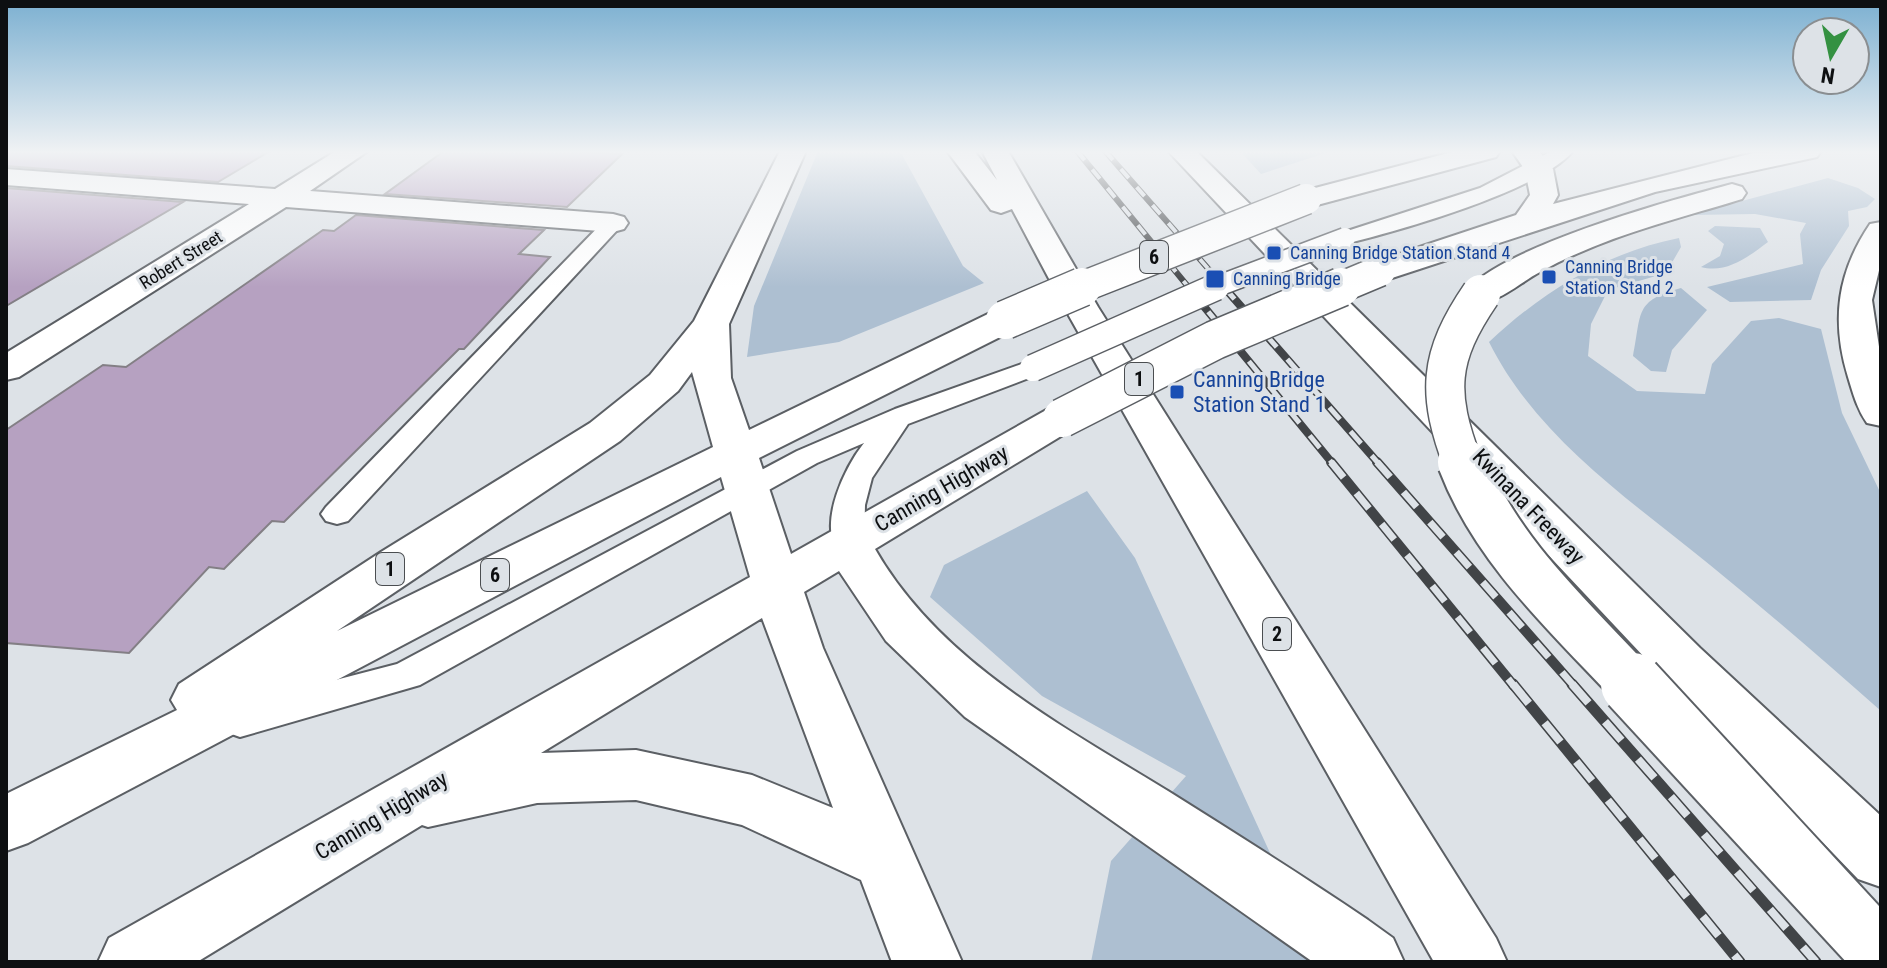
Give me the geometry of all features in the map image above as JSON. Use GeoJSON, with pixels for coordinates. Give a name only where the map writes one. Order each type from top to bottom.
{"type":"FeatureCollection","features":[{"type":"Feature","properties":{"kind":"main road"},"geometry":{"type":"LineString","coordinates":[[271,196],[613,223]]}},
{"type":"Feature","properties":{"kind":"main road","name":"1"},"geometry":{"type":"LineString","coordinates":[[30,812],[398,564],[605,432],[664,383],[711,324],[771,196]]}},
{"type":"Feature","properties":{"kind":"main road"},"geometry":{"type":"LineString","coordinates":[[995,196],[1081,307]]}},
{"type":"Feature","properties":{"kind":"main road","name":"2"},"geometry":{"type":"LineString","coordinates":[[1020,196],[1081,307],[1472,962]]}},
{"type":"Feature","properties":{"kind":"main road","name":"Kwinana Freeway"},"geometry":{"type":"LineString","coordinates":[[1225,196],[1681,662],[1881,858]]}},
{"type":"Feature","properties":{"kind":"main road","name":"6"},"geometry":{"type":"LineString","coordinates":[[30,812],[173,739],[740,471],[1005,320],[1143,261],[1317,196]]}},
{"type":"Feature","properties":{"kind":"main road"},"geometry":{"type":"LineString","coordinates":[[1528,219],[1543,196]]}},
{"type":"Feature","properties":{"kind":"main road","name":"Canning Highway"},"geometry":{"type":"LineString","coordinates":[[133,962],[1062,418],[1215,340],[1380,271],[1528,219],[1612,196]]}},
{"type":"Feature","properties":{"kind":"main road"},"geometry":{"type":"LineString","coordinates":[[1720,196],[1614,229],[1526,267],[1481,294],[1455,328],[1445,361],[1442,399],[1467,475],[1491,519],[1524,567],[1881,954]]}},
{"type":"Feature","properties":{"kind":"main road","name":"Robert Street"},"geometry":{"type":"LineString","coordinates":[[6,369],[282,197]]}},
{"type":"Feature","properties":{"kind":"main road"},"geometry":{"type":"LineString","coordinates":[[1881,231],[1859,273],[1853,301],[1854,334],[1881,414]]}},
{"type":"Feature","properties":{"kind":"main road"},"geometry":{"type":"LineString","coordinates":[[711,324],[709,359],[712,378],[774,585],[927,962]]}},
{"type":"Feature","properties":{"kind":"main road"},"geometry":{"type":"LineString","coordinates":[[848,542],[880,594],[929,656],[1026,731],[1317,923],[1369,962]]}},
{"type":"Feature","properties":{"kind":"main road"},"geometry":{"type":"LineString","coordinates":[[390,809],[537,778],[636,775],[752,801],[884,860]]}},
{"type":"Feature","properties":{"kind":"lane"},"geometry":{"type":"LineString","coordinates":[[740,471],[807,457],[905,415],[1033,368],[1174,303],[1445,196]]}},
{"type":"Feature","properties":{"kind":"lane"},"geometry":{"type":"LineString","coordinates":[[337,514],[613,223]]}},
{"type":"Feature","properties":{"kind":"lane"},"geometry":{"type":"LineString","coordinates":[[848,542],[848,501],[865,457],[905,415]]}},
{"type":"Feature","properties":{"kind":"shaded area"},"geometry":{"type":"Polygon","coordinates":[[[799,196],[925,196],[963,266],[984,283],[839,342],[747,357],[754,306],[799,196]]]}},
{"type":"Feature","properties":{"kind":"shaded area"},"geometry":{"type":"Polygon","coordinates":[[[1760,196],[1871,196],[1875,199],[1867,207],[1848,211],[1849,226],[1821,270],[1811,300],[1730,302],[1707,287],[1803,264],[1800,234],[1806,223],[1755,214],[1690,215],[1760,196]]]}},
{"type":"Feature","properties":{"kind":"shaded area"},"geometry":{"type":"Polygon","coordinates":[[[1715,226],[1760,228],[1768,242],[1728,266],[1701,267],[1720,256],[1724,244],[1708,231],[1715,226]]]}},
{"type":"Feature","properties":{"kind":"shaded area"},"geometry":{"type":"Polygon","coordinates":[[[1679,238],[1681,247],[1666,273],[1608,290],[1591,324],[1588,356],[1637,391],[1705,394],[1712,364],[1751,321],[1779,318],[1821,329],[1842,413],[1881,494],[1881,711],[1587,465],[1532,408],[1489,342],[1531,307],[1577,276],[1626,253],[1679,238]]]}},
{"type":"Feature","properties":{"kind":"shaded area"},"geometry":{"type":"Polygon","coordinates":[[[1681,288],[1707,310],[1672,350],[1666,372],[1651,371],[1633,356],[1643,310],[1655,298],[1681,288]]]}},
{"type":"Feature","properties":{"kind":"shaded area"},"geometry":{"type":"Polygon","coordinates":[[[1087,491],[1135,558],[1320,962],[1091,962],[1111,861],[1186,776],[1042,696],[930,597],[944,565],[1087,491]]]}},
{"type":"Feature","properties":{"kind":"building"},"geometry":{"type":"Polygon","coordinates":[[[6,196],[109,196],[183,202],[6,306],[6,196]]]}},
{"type":"Feature","properties":{"kind":"building"},"geometry":{"type":"Polygon","coordinates":[[[415,196],[578,196],[567,207],[415,196]]]}},
{"type":"Feature","properties":{"kind":"building"},"geometry":{"type":"Polygon","coordinates":[[[356,215],[544,230],[519,254],[550,257],[464,349],[459,349],[284,522],[272,521],[224,569],[209,567],[129,653],[6,643],[6,430],[103,365],[126,367],[323,230],[334,231],[356,215]]]}},
{"type":"Feature","properties":{"kind":"railway"},"geometry":{"type":"LineString","coordinates":[[1114,196],[1190,289]]}},
{"type":"Feature","properties":{"kind":"railway"},"geometry":{"type":"LineString","coordinates":[[1145,196],[1226,289]]}},
{"type":"Feature","properties":{"kind":"railway"},"geometry":{"type":"LineString","coordinates":[[1188,287],[1333,464]]}},
{"type":"Feature","properties":{"kind":"railway"},"geometry":{"type":"LineString","coordinates":[[1224,287],[1379,464]]}},
{"type":"Feature","properties":{"kind":"railway"},"geometry":{"type":"LineString","coordinates":[[1331,462],[1514,686]]}},
{"type":"Feature","properties":{"kind":"railway"},"geometry":{"type":"LineString","coordinates":[[1377,462],[1574,686]]}},
{"type":"Feature","properties":{"kind":"railway"},"geometry":{"type":"LineString","coordinates":[[1513,684],[1740,962]]}},
{"type":"Feature","properties":{"kind":"railway"},"geometry":{"type":"LineString","coordinates":[[1572,684],[1816,962]]}},
{"type":"Feature","properties":{"kind":"place","name":"Canning Bridge Station Stand 4"},"geometry":{"type":"Point","coordinates":[1274,253]}},
{"type":"Feature","properties":{"kind":"place","name":"Canning Bridge Station Stand 2"},"geometry":{"type":"Point","coordinates":[1549,277]}},
{"type":"Feature","properties":{"kind":"place","name":"Canning Bridge"},"geometry":{"type":"Point","coordinates":[1215,279]}},
{"type":"Feature","properties":{"kind":"place","name":"Canning Bridge Station Stand 1"},"geometry":{"type":"Point","coordinates":[1177,392]}}]}
